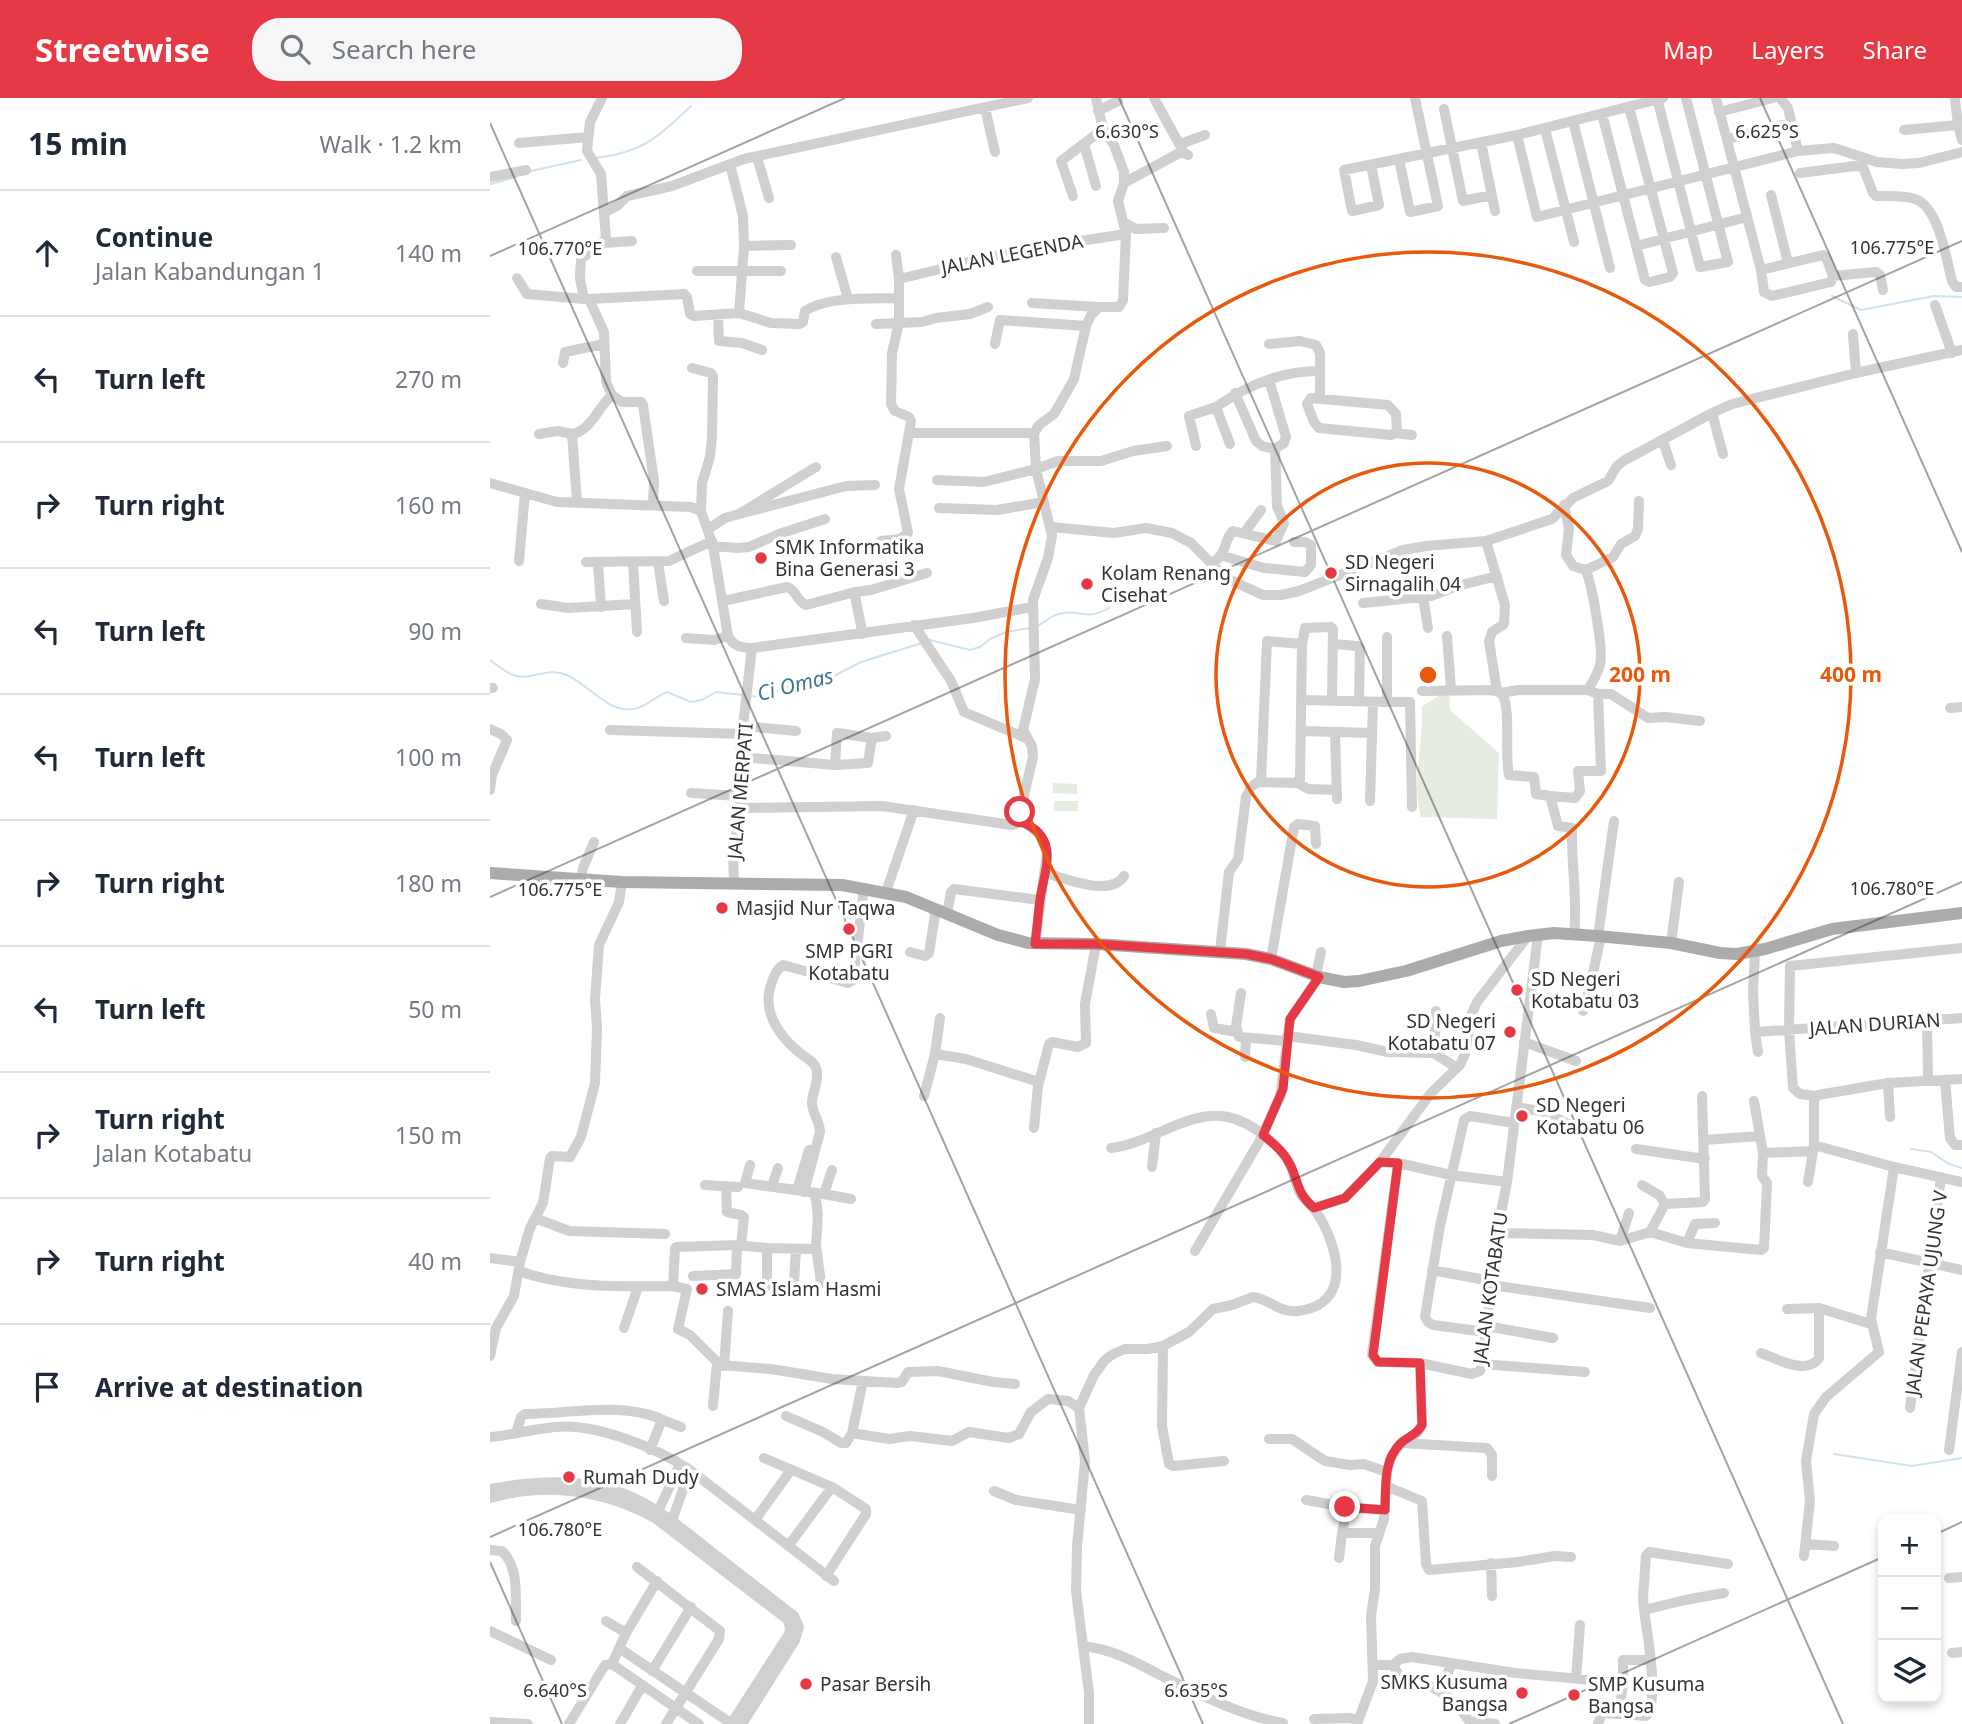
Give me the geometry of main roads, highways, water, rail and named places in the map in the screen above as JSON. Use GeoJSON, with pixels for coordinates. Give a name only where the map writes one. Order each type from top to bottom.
{"type":"FeatureCollection","features":[{"type":"Feature","properties":{"kind":"main road"},"geometry":{"type":"LineString","coordinates":[[490,873],[622,882],[828,884],[864,888],[886,892],[998,935],[1035,944],[1096,944],[1220,951],[1271,959],[1317,976],[1344,982],[1371,979],[1533,935],[1574,934],[1671,943],[1720,953],[1755,951],[1832,929],[1962,913]]}},
{"type":"Feature","properties":{"kind":"waterway"},"geometry":{"type":"LineString","coordinates":[[595,158],[637,148],[658,135],[691,106]]}},
{"type":"Feature","properties":{"kind":"waterway"},"geometry":{"type":"LineString","coordinates":[[531,171],[581,160]]}},
{"type":"Feature","properties":{"kind":"waterway"},"geometry":{"type":"LineString","coordinates":[[490,184],[516,177]]}},
{"type":"Feature","properties":{"kind":"waterway"},"geometry":{"type":"LineString","coordinates":[[1832,296],[1861,310],[1934,296],[1962,297]]}},
{"type":"Feature","properties":{"kind":"waterway","name":"Ci Omas"},"geometry":{"type":"LineString","coordinates":[[1039,625],[1056,615],[1072,612],[1094,614],[1109,608]]}},
{"type":"Feature","properties":{"kind":"waterway","name":"Ci Omas"},"geometry":{"type":"LineString","coordinates":[[930,640],[970,650],[1006,632],[1030,628]]}},
{"type":"Feature","properties":{"kind":"waterway","name":"Ci Omas"},"geometry":{"type":"LineString","coordinates":[[752,696],[758,697],[792,686],[828,679],[861,662],[922,643]]}},
{"type":"Feature","properties":{"kind":"waterway","name":"Ci Omas"},"geometry":{"type":"LineString","coordinates":[[490,660],[519,677],[552,672],[567,675],[607,703],[624,709],[642,706],[667,692],[691,702],[702,700],[716,692],[743,695]]}},
{"type":"Feature","properties":{"kind":"waterway"},"geometry":{"type":"LineString","coordinates":[[1911,1149],[1931,1152],[1949,1164],[1962,1168]]}},
{"type":"Feature","properties":{"kind":"waterway"},"geometry":{"type":"LineString","coordinates":[[1834,1454],[1912,1466],[1962,1458]]}},
{"type":"Feature","properties":{"kind":"place","name":"SMK Informatika Bina Generasi 3"},"geometry":{"type":"Point","coordinates":[761,558]}},
{"type":"Feature","properties":{"kind":"place","name":"SD Negeri Sirnagalih 04"},"geometry":{"type":"Point","coordinates":[1331,573]}},
{"type":"Feature","properties":{"kind":"place","name":"Kolam Renang Cisehat"},"geometry":{"type":"Point","coordinates":[1087,584]}},
{"type":"Feature","properties":{"kind":"place","name":"Masjid Nur Taqwa"},"geometry":{"type":"Point","coordinates":[722,908]}},
{"type":"Feature","properties":{"kind":"place","name":"SMP PGRI Kotabatu"},"geometry":{"type":"Point","coordinates":[849,929]}},
{"type":"Feature","properties":{"kind":"place","name":"SD Negeri Kotabatu 03"},"geometry":{"type":"Point","coordinates":[1517,990]}},
{"type":"Feature","properties":{"kind":"place","name":"SD Negeri Kotabatu 07"},"geometry":{"type":"Point","coordinates":[1510,1032]}},
{"type":"Feature","properties":{"kind":"place","name":"SD Negeri Kotabatu 06"},"geometry":{"type":"Point","coordinates":[1522,1116]}},
{"type":"Feature","properties":{"kind":"place","name":"SMAS Islam Hasmi"},"geometry":{"type":"Point","coordinates":[702,1289]}},
{"type":"Feature","properties":{"kind":"place","name":"Rumah Dudy"},"geometry":{"type":"Point","coordinates":[569,1477]}},
{"type":"Feature","properties":{"kind":"place","name":"Pasar Bersih"},"geometry":{"type":"Point","coordinates":[806,1684]}},
{"type":"Feature","properties":{"kind":"place","name":"SMKS Kusuma Bangsa"},"geometry":{"type":"Point","coordinates":[1522,1693]}},
{"type":"Feature","properties":{"kind":"place","name":"SMP Kusuma Bangsa"},"geometry":{"type":"Point","coordinates":[1574,1695]}}]}
